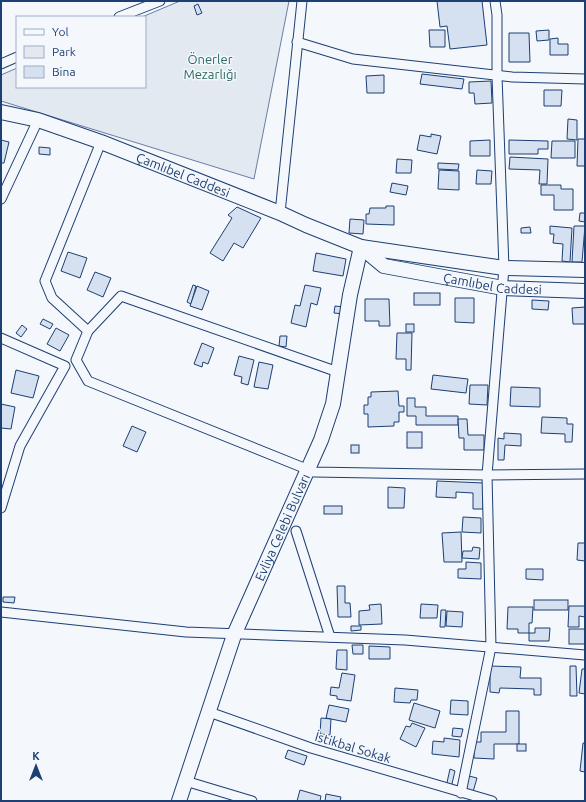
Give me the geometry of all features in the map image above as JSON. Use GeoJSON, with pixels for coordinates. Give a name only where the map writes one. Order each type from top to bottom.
{"type":"FeatureCollection","features":[{"type":"Feature","properties":{"kind":"main road","name":"Çamlıbel Caddesi"},"geometry":{"type":"LineString","coordinates":[[1,112],[38,120],[101,142],[361,247],[504,268],[585,270]]}},
{"type":"Feature","properties":{"kind":"main road","name":"Çamlıbel Caddesi"},"geometry":{"type":"LineString","coordinates":[[361,247],[384,266],[503,288],[585,291]]}},
{"type":"Feature","properties":{"kind":"main road","name":"Evliya Celebi Bulvarı"},"geometry":{"type":"LineString","coordinates":[[179,801],[234,635],[321,440],[333,404],[350,295],[361,247]]}},
{"type":"Feature","properties":{"kind":"street"},"geometry":{"type":"LineString","coordinates":[[122,16],[160,1]]}},
{"type":"Feature","properties":{"kind":"street"},"geometry":{"type":"LineString","coordinates":[[280,213],[302,1]]}},
{"type":"Feature","properties":{"kind":"street"},"geometry":{"type":"LineString","coordinates":[[461,793],[491,647],[486,475],[504,268],[497,76],[498,15],[495,1]]}},
{"type":"Feature","properties":{"kind":"street"},"geometry":{"type":"LineString","coordinates":[[297,42],[353,59],[497,76],[585,79]]}},
{"type":"Feature","properties":{"kind":"street"},"geometry":{"type":"LineString","coordinates":[[1,64],[16,57]]}},
{"type":"Feature","properties":{"kind":"street"},"geometry":{"type":"LineString","coordinates":[[1,199],[38,120]]}},
{"type":"Feature","properties":{"kind":"street"},"geometry":{"type":"LineString","coordinates":[[88,331],[52,298],[45,281],[101,142]]}},
{"type":"Feature","properties":{"kind":"street"},"geometry":{"type":"LineString","coordinates":[[338,372],[121,296],[88,331],[76,360],[88,381],[314,472],[486,475],[585,474]]}},
{"type":"Feature","properties":{"kind":"street"},"geometry":{"type":"LineString","coordinates":[[1,339],[65,366],[20,446],[1,508]]}},
{"type":"Feature","properties":{"kind":"street"},"geometry":{"type":"LineString","coordinates":[[296,531],[330,637]]}},
{"type":"Feature","properties":{"kind":"street"},"geometry":{"type":"LineString","coordinates":[[1,612],[186,632],[234,635],[405,640],[585,655]]}},
{"type":"Feature","properties":{"kind":"street","name":"İstikbal Sokak"},"geometry":{"type":"LineString","coordinates":[[209,712],[311,748],[492,801]]}},
{"type":"Feature","properties":{"kind":"street"},"geometry":{"type":"LineString","coordinates":[[192,783],[252,801]]}},
{"type":"Feature","properties":{"kind":"green space","name":"Önerler Mezarlığı"},"geometry":{"type":"Polygon","coordinates":[[[180,1],[289,1],[254,179],[1,101],[1,75],[16,68],[16,88],[146,88],[146,16],[144,16],[180,1]]]}},
{"type":"Feature","properties":{"kind":"building"},"geometry":{"type":"Polygon","coordinates":[[[437,1],[482,1],[487,45],[450,49],[447,26],[440,27],[437,1]]]}},
{"type":"Feature","properties":{"kind":"building"},"geometry":{"type":"Polygon","coordinates":[[[198,4],[202,13],[197,15],[194,6],[198,4]]]}},
{"type":"Feature","properties":{"kind":"building"},"geometry":{"type":"Polygon","coordinates":[[[429,30],[445,30],[445,47],[430,47],[429,30]]]}},
{"type":"Feature","properties":{"kind":"building"},"geometry":{"type":"Polygon","coordinates":[[[549,30],[549,40],[537,41],[536,31],[549,30]]]}},
{"type":"Feature","properties":{"kind":"building"},"geometry":{"type":"Polygon","coordinates":[[[509,33],[529,33],[530,62],[509,62],[509,33]]]}},
{"type":"Feature","properties":{"kind":"building"},"geometry":{"type":"Polygon","coordinates":[[[558,38],[558,44],[568,44],[568,55],[550,55],[550,39],[558,38]]]}},
{"type":"Feature","properties":{"kind":"building"},"geometry":{"type":"Polygon","coordinates":[[[422,74],[464,79],[462,89],[420,84],[422,74]]]}},
{"type":"Feature","properties":{"kind":"building"},"geometry":{"type":"Polygon","coordinates":[[[384,75],[384,93],[367,93],[366,76],[384,75]]]}},
{"type":"Feature","properties":{"kind":"building"},"geometry":{"type":"Polygon","coordinates":[[[491,81],[492,103],[475,104],[474,93],[469,93],[469,82],[491,81]]]}},
{"type":"Feature","properties":{"kind":"building"},"geometry":{"type":"Polygon","coordinates":[[[544,90],[562,90],[561,106],[544,106],[544,90]]]}},
{"type":"Feature","properties":{"kind":"building"},"geometry":{"type":"Polygon","coordinates":[[[568,119],[577,120],[577,140],[567,139],[568,119]]]}},
{"type":"Feature","properties":{"kind":"building"},"geometry":{"type":"Polygon","coordinates":[[[431,134],[441,136],[437,154],[417,150],[420,135],[431,137],[431,134]]]}},
{"type":"Feature","properties":{"kind":"building"},"geometry":{"type":"Polygon","coordinates":[[[578,139],[585,139],[585,166],[577,166],[578,139]]]}},
{"type":"Feature","properties":{"kind":"building"},"geometry":{"type":"Polygon","coordinates":[[[1,140],[9,142],[4,163],[1,163],[1,140]]]}},
{"type":"Feature","properties":{"kind":"building"},"geometry":{"type":"Polygon","coordinates":[[[490,140],[490,156],[470,156],[470,141],[490,140]]]}},
{"type":"Feature","properties":{"kind":"building"},"geometry":{"type":"Polygon","coordinates":[[[509,140],[548,141],[548,149],[538,149],[538,154],[509,154],[509,140]]]}},
{"type":"Feature","properties":{"kind":"building"},"geometry":{"type":"Polygon","coordinates":[[[552,141],[575,141],[575,158],[551,158],[552,141]]]}},
{"type":"Feature","properties":{"kind":"building"},"geometry":{"type":"Polygon","coordinates":[[[39,147],[50,148],[50,155],[39,154],[39,147]]]}},
{"type":"Feature","properties":{"kind":"building"},"geometry":{"type":"Polygon","coordinates":[[[510,157],[548,159],[547,184],[539,184],[540,170],[509,169],[510,157]]]}},
{"type":"Feature","properties":{"kind":"building"},"geometry":{"type":"Polygon","coordinates":[[[397,159],[412,160],[411,173],[396,173],[397,159]]]}},
{"type":"Feature","properties":{"kind":"building"},"geometry":{"type":"Polygon","coordinates":[[[438,163],[459,164],[458,170],[438,169],[438,163]]]}},
{"type":"Feature","properties":{"kind":"building"},"geometry":{"type":"Polygon","coordinates":[[[439,170],[459,171],[459,190],[438,189],[439,170]]]}},
{"type":"Feature","properties":{"kind":"building"},"geometry":{"type":"Polygon","coordinates":[[[477,170],[492,171],[491,184],[476,184],[477,170]]]}},
{"type":"Feature","properties":{"kind":"building"},"geometry":{"type":"Polygon","coordinates":[[[392,183],[408,186],[406,195],[390,192],[392,183]]]}},
{"type":"Feature","properties":{"kind":"building"},"geometry":{"type":"Polygon","coordinates":[[[541,185],[561,185],[561,189],[573,189],[573,210],[554,210],[554,195],[541,195],[541,185]]]}},
{"type":"Feature","properties":{"kind":"building"},"geometry":{"type":"Polygon","coordinates":[[[386,206],[394,206],[394,225],[366,224],[366,214],[369,214],[370,208],[386,208],[386,206]]]}},
{"type":"Feature","properties":{"kind":"building"},"geometry":{"type":"Polygon","coordinates":[[[237,207],[261,218],[243,248],[234,243],[223,261],[210,253],[232,218],[228,215],[237,207]]]}},
{"type":"Feature","properties":{"kind":"building"},"geometry":{"type":"Polygon","coordinates":[[[580,213],[585,213],[585,222],[579,221],[580,213]]]}},
{"type":"Feature","properties":{"kind":"building"},"geometry":{"type":"Polygon","coordinates":[[[350,219],[364,220],[363,234],[349,233],[350,219]]]}},
{"type":"Feature","properties":{"kind":"building"},"geometry":{"type":"Polygon","coordinates":[[[550,226],[572,228],[570,262],[562,261],[563,244],[553,243],[554,234],[550,234],[550,226]]]}},
{"type":"Feature","properties":{"kind":"building"},"geometry":{"type":"Polygon","coordinates":[[[574,226],[585,226],[582,262],[572,262],[574,226]]]}},
{"type":"Feature","properties":{"kind":"building"},"geometry":{"type":"Polygon","coordinates":[[[530,227],[531,233],[521,233],[521,228],[530,227]]]}},
{"type":"Feature","properties":{"kind":"building"},"geometry":{"type":"Polygon","coordinates":[[[68,252],[87,258],[80,278],[61,271],[68,252]]]}},
{"type":"Feature","properties":{"kind":"building"},"geometry":{"type":"Polygon","coordinates":[[[316,253],[346,259],[343,276],[313,271],[316,253]]]}},
{"type":"Feature","properties":{"kind":"building"},"geometry":{"type":"Polygon","coordinates":[[[95,272],[111,278],[103,297],[87,290],[95,272]]]}},
{"type":"Feature","properties":{"kind":"building"},"geometry":{"type":"Polygon","coordinates":[[[193,285],[196,286],[191,304],[187,302],[193,285]]]}},
{"type":"Feature","properties":{"kind":"building"},"geometry":{"type":"Polygon","coordinates":[[[305,285],[321,288],[317,305],[311,303],[306,327],[291,323],[295,305],[300,306],[305,285]]]}},
{"type":"Feature","properties":{"kind":"building"},"geometry":{"type":"Polygon","coordinates":[[[197,286],[209,291],[202,310],[190,306],[197,286]]]}},
{"type":"Feature","properties":{"kind":"building"},"geometry":{"type":"Polygon","coordinates":[[[414,293],[440,293],[440,305],[414,305],[414,293]]]}},
{"type":"Feature","properties":{"kind":"building"},"geometry":{"type":"Polygon","coordinates":[[[455,298],[474,298],[474,323],[455,322],[455,298]]]}},
{"type":"Feature","properties":{"kind":"building"},"geometry":{"type":"Polygon","coordinates":[[[365,299],[389,299],[390,326],[379,326],[379,321],[365,321],[365,299]]]}},
{"type":"Feature","properties":{"kind":"building"},"geometry":{"type":"Polygon","coordinates":[[[532,300],[549,301],[548,310],[532,309],[532,300]]]}},
{"type":"Feature","properties":{"kind":"building"},"geometry":{"type":"Polygon","coordinates":[[[335,306],[344,307],[344,314],[334,313],[335,306]]]}},
{"type":"Feature","properties":{"kind":"building"},"geometry":{"type":"Polygon","coordinates":[[[585,307],[585,324],[573,324],[572,308],[585,307]]]}},
{"type":"Feature","properties":{"kind":"building"},"geometry":{"type":"Polygon","coordinates":[[[43,319],[53,324],[50,329],[40,324],[43,319]]]}},
{"type":"Feature","properties":{"kind":"building"},"geometry":{"type":"Polygon","coordinates":[[[406,324],[414,324],[414,332],[406,332],[406,324]]]}},
{"type":"Feature","properties":{"kind":"building"},"geometry":{"type":"Polygon","coordinates":[[[22,325],[27,329],[21,337],[16,333],[22,325]]]}},
{"type":"Feature","properties":{"kind":"building"},"geometry":{"type":"Polygon","coordinates":[[[56,328],[69,335],[60,351],[47,344],[56,328]]]}},
{"type":"Feature","properties":{"kind":"building"},"geometry":{"type":"Polygon","coordinates":[[[397,333],[412,333],[411,370],[406,370],[406,359],[396,359],[397,333]]]}},
{"type":"Feature","properties":{"kind":"building"},"geometry":{"type":"Polygon","coordinates":[[[280,336],[287,336],[286,347],[279,346],[280,336]]]}},
{"type":"Feature","properties":{"kind":"building"},"geometry":{"type":"Polygon","coordinates":[[[202,343],[214,348],[208,364],[203,362],[202,367],[194,364],[202,343]]]}},
{"type":"Feature","properties":{"kind":"building"},"geometry":{"type":"Polygon","coordinates":[[[239,356],[254,360],[248,385],[241,383],[242,377],[234,375],[239,356]]]}},
{"type":"Feature","properties":{"kind":"building"},"geometry":{"type":"Polygon","coordinates":[[[259,362],[273,365],[268,389],[254,387],[259,362]]]}},
{"type":"Feature","properties":{"kind":"building"},"geometry":{"type":"Polygon","coordinates":[[[16,370],[39,376],[33,398],[11,393],[16,370]]]}},
{"type":"Feature","properties":{"kind":"building"},"geometry":{"type":"Polygon","coordinates":[[[433,375],[468,379],[466,393],[431,389],[433,375]]]}},
{"type":"Feature","properties":{"kind":"building"},"geometry":{"type":"Polygon","coordinates":[[[470,385],[488,385],[487,405],[469,404],[470,385]]]}},
{"type":"Feature","properties":{"kind":"building"},"geometry":{"type":"Polygon","coordinates":[[[511,387],[540,388],[540,407],[510,406],[511,387]]]}},
{"type":"Feature","properties":{"kind":"building"},"geometry":{"type":"Polygon","coordinates":[[[398,391],[399,406],[404,406],[404,412],[399,412],[399,422],[394,422],[394,426],[368,427],[368,414],[364,414],[364,405],[368,405],[368,397],[371,397],[371,392],[398,391]]]}},
{"type":"Feature","properties":{"kind":"building"},"geometry":{"type":"Polygon","coordinates":[[[407,398],[415,398],[415,407],[426,407],[426,416],[458,416],[458,425],[416,425],[416,416],[407,416],[407,398]]]}},
{"type":"Feature","properties":{"kind":"building"},"geometry":{"type":"Polygon","coordinates":[[[1,404],[15,407],[11,429],[1,428],[1,404]]]}},
{"type":"Feature","properties":{"kind":"building"},"geometry":{"type":"Polygon","coordinates":[[[542,417],[567,418],[567,424],[573,424],[572,442],[565,442],[565,434],[541,433],[542,417]]]}},
{"type":"Feature","properties":{"kind":"building"},"geometry":{"type":"Polygon","coordinates":[[[458,419],[467,419],[468,435],[484,435],[484,450],[464,450],[464,438],[459,438],[458,419]]]}},
{"type":"Feature","properties":{"kind":"building"},"geometry":{"type":"Polygon","coordinates":[[[132,426],[146,432],[137,452],[123,446],[132,426]]]}},
{"type":"Feature","properties":{"kind":"building"},"geometry":{"type":"Polygon","coordinates":[[[407,432],[422,432],[422,448],[407,448],[407,432]]]}},
{"type":"Feature","properties":{"kind":"building"},"geometry":{"type":"Polygon","coordinates":[[[504,433],[521,434],[521,446],[505,445],[504,460],[498,460],[498,438],[504,439],[504,433]]]}},
{"type":"Feature","properties":{"kind":"building"},"geometry":{"type":"Polygon","coordinates":[[[351,445],[359,445],[359,453],[351,453],[351,445]]]}},
{"type":"Feature","properties":{"kind":"building"},"geometry":{"type":"Polygon","coordinates":[[[437,481],[484,483],[483,509],[473,509],[473,493],[456,492],[456,498],[436,497],[437,481]]]}},
{"type":"Feature","properties":{"kind":"building"},"geometry":{"type":"Polygon","coordinates":[[[388,487],[405,488],[404,508],[388,508],[388,487]]]}},
{"type":"Feature","properties":{"kind":"building"},"geometry":{"type":"Polygon","coordinates":[[[324,506],[342,506],[342,514],[324,514],[324,506]]]}},
{"type":"Feature","properties":{"kind":"building"},"geometry":{"type":"Polygon","coordinates":[[[463,517],[481,518],[481,533],[462,532],[463,517]]]}},
{"type":"Feature","properties":{"kind":"building"},"geometry":{"type":"Polygon","coordinates":[[[461,532],[462,562],[444,562],[442,533],[461,532]]]}},
{"type":"Feature","properties":{"kind":"building"},"geometry":{"type":"Polygon","coordinates":[[[578,543],[585,543],[585,561],[577,560],[578,543]]]}},
{"type":"Feature","properties":{"kind":"building"},"geometry":{"type":"Polygon","coordinates":[[[473,547],[480,548],[479,559],[462,558],[463,551],[472,551],[473,547]]]}},
{"type":"Feature","properties":{"kind":"building"},"geometry":{"type":"Polygon","coordinates":[[[466,562],[481,563],[481,579],[458,578],[458,569],[466,569],[466,562]]]}},
{"type":"Feature","properties":{"kind":"building"},"geometry":{"type":"Polygon","coordinates":[[[526,569],[543,569],[543,580],[526,579],[526,569]]]}},
{"type":"Feature","properties":{"kind":"building"},"geometry":{"type":"Polygon","coordinates":[[[337,586],[345,586],[345,603],[350,603],[351,617],[338,617],[337,586]]]}},
{"type":"Feature","properties":{"kind":"building"},"geometry":{"type":"Polygon","coordinates":[[[3,597],[15,597],[14,603],[3,602],[3,597]]]}},
{"type":"Feature","properties":{"kind":"building"},"geometry":{"type":"Polygon","coordinates":[[[534,600],[568,600],[568,610],[534,610],[534,600]]]}},
{"type":"Feature","properties":{"kind":"building"},"geometry":{"type":"Polygon","coordinates":[[[381,604],[382,624],[359,625],[359,611],[370,610],[369,605],[381,604]]]}},
{"type":"Feature","properties":{"kind":"building"},"geometry":{"type":"Polygon","coordinates":[[[421,604],[438,605],[437,618],[420,618],[421,604]]]}},
{"type":"Feature","properties":{"kind":"building"},"geometry":{"type":"Polygon","coordinates":[[[569,606],[585,606],[585,617],[579,616],[579,627],[568,627],[569,606]]]}},
{"type":"Feature","properties":{"kind":"building"},"geometry":{"type":"Polygon","coordinates":[[[508,607],[533,607],[532,623],[529,623],[529,633],[518,633],[518,629],[507,629],[508,607]]]}},
{"type":"Feature","properties":{"kind":"building"},"geometry":{"type":"Polygon","coordinates":[[[441,610],[446,610],[445,627],[440,627],[441,610]]]}},
{"type":"Feature","properties":{"kind":"building"},"geometry":{"type":"Polygon","coordinates":[[[447,611],[463,612],[462,627],[446,626],[447,611]]]}},
{"type":"Feature","properties":{"kind":"building"},"geometry":{"type":"Polygon","coordinates":[[[351,626],[361,626],[361,630],[351,631],[351,626]]]}},
{"type":"Feature","properties":{"kind":"building"},"geometry":{"type":"Polygon","coordinates":[[[535,628],[550,628],[549,641],[529,641],[529,633],[535,633],[535,628]]]}},
{"type":"Feature","properties":{"kind":"building"},"geometry":{"type":"Polygon","coordinates":[[[569,629],[585,629],[585,644],[569,644],[569,629]]]}},
{"type":"Feature","properties":{"kind":"building"},"geometry":{"type":"Polygon","coordinates":[[[352,645],[363,645],[363,654],[353,654],[352,645]]]}},
{"type":"Feature","properties":{"kind":"building"},"geometry":{"type":"Polygon","coordinates":[[[369,646],[390,647],[390,659],[369,659],[369,646]]]}},
{"type":"Feature","properties":{"kind":"building"},"geometry":{"type":"Polygon","coordinates":[[[337,650],[347,650],[347,670],[336,669],[337,650]]]}},
{"type":"Feature","properties":{"kind":"building"},"geometry":{"type":"Polygon","coordinates":[[[490,666],[521,667],[520,678],[541,678],[541,695],[534,695],[534,689],[500,688],[499,693],[490,692],[490,666]]]}},
{"type":"Feature","properties":{"kind":"building"},"geometry":{"type":"Polygon","coordinates":[[[570,666],[576,666],[577,696],[570,696],[570,666]]]}},
{"type":"Feature","properties":{"kind":"building"},"geometry":{"type":"Polygon","coordinates":[[[582,669],[585,669],[585,694],[579,693],[582,669]]]}},
{"type":"Feature","properties":{"kind":"building"},"geometry":{"type":"Polygon","coordinates":[[[342,673],[355,675],[351,701],[337,699],[337,696],[330,695],[331,687],[339,688],[342,673]]]}},
{"type":"Feature","properties":{"kind":"building"},"geometry":{"type":"Polygon","coordinates":[[[395,688],[418,690],[417,700],[411,700],[410,703],[394,702],[395,688]]]}},
{"type":"Feature","properties":{"kind":"building"},"geometry":{"type":"Polygon","coordinates":[[[451,700],[468,701],[468,715],[450,714],[451,700]]]}},
{"type":"Feature","properties":{"kind":"building"},"geometry":{"type":"Polygon","coordinates":[[[414,703],[440,711],[435,728],[409,720],[414,703]]]}},
{"type":"Feature","properties":{"kind":"building"},"geometry":{"type":"Polygon","coordinates":[[[329,705],[349,709],[346,722],[326,718],[329,705]]]}},
{"type":"Feature","properties":{"kind":"building"},"geometry":{"type":"Polygon","coordinates":[[[506,711],[519,711],[519,744],[494,744],[494,759],[474,758],[474,742],[481,742],[481,732],[506,732],[506,711]]]}},
{"type":"Feature","properties":{"kind":"building"},"geometry":{"type":"Polygon","coordinates":[[[321,718],[331,719],[330,735],[320,734],[321,718]]]}},
{"type":"Feature","properties":{"kind":"building"},"geometry":{"type":"Polygon","coordinates":[[[412,723],[425,728],[416,747],[400,739],[406,726],[410,727],[412,723]]]}},
{"type":"Feature","properties":{"kind":"building"},"geometry":{"type":"Polygon","coordinates":[[[453,728],[463,729],[461,737],[452,736],[453,728]]]}},
{"type":"Feature","properties":{"kind":"building"},"geometry":{"type":"Polygon","coordinates":[[[444,738],[460,740],[459,757],[432,754],[433,741],[444,742],[444,738]]]}},
{"type":"Feature","properties":{"kind":"building"},"geometry":{"type":"Polygon","coordinates":[[[583,743],[585,743],[585,772],[580,771],[583,743]]]}},
{"type":"Feature","properties":{"kind":"building"},"geometry":{"type":"Polygon","coordinates":[[[517,744],[526,744],[526,751],[517,751],[517,744]]]}},
{"type":"Feature","properties":{"kind":"building"},"geometry":{"type":"Polygon","coordinates":[[[288,750],[307,756],[304,765],[285,758],[288,750]]]}},
{"type":"Feature","properties":{"kind":"building"},"geometry":{"type":"Polygon","coordinates":[[[450,769],[455,771],[451,788],[446,787],[450,769]]]}},
{"type":"Feature","properties":{"kind":"building"},"geometry":{"type":"Polygon","coordinates":[[[469,776],[477,778],[473,792],[466,790],[469,776]]]}},
{"type":"Feature","properties":{"kind":"building"},"geometry":{"type":"Polygon","coordinates":[[[300,790],[321,796],[320,801],[297,801],[300,790]]]}},
{"type":"Feature","properties":{"kind":"building"},"geometry":{"type":"Polygon","coordinates":[[[326,794],[341,797],[340,801],[325,801],[326,794]]]}}]}
